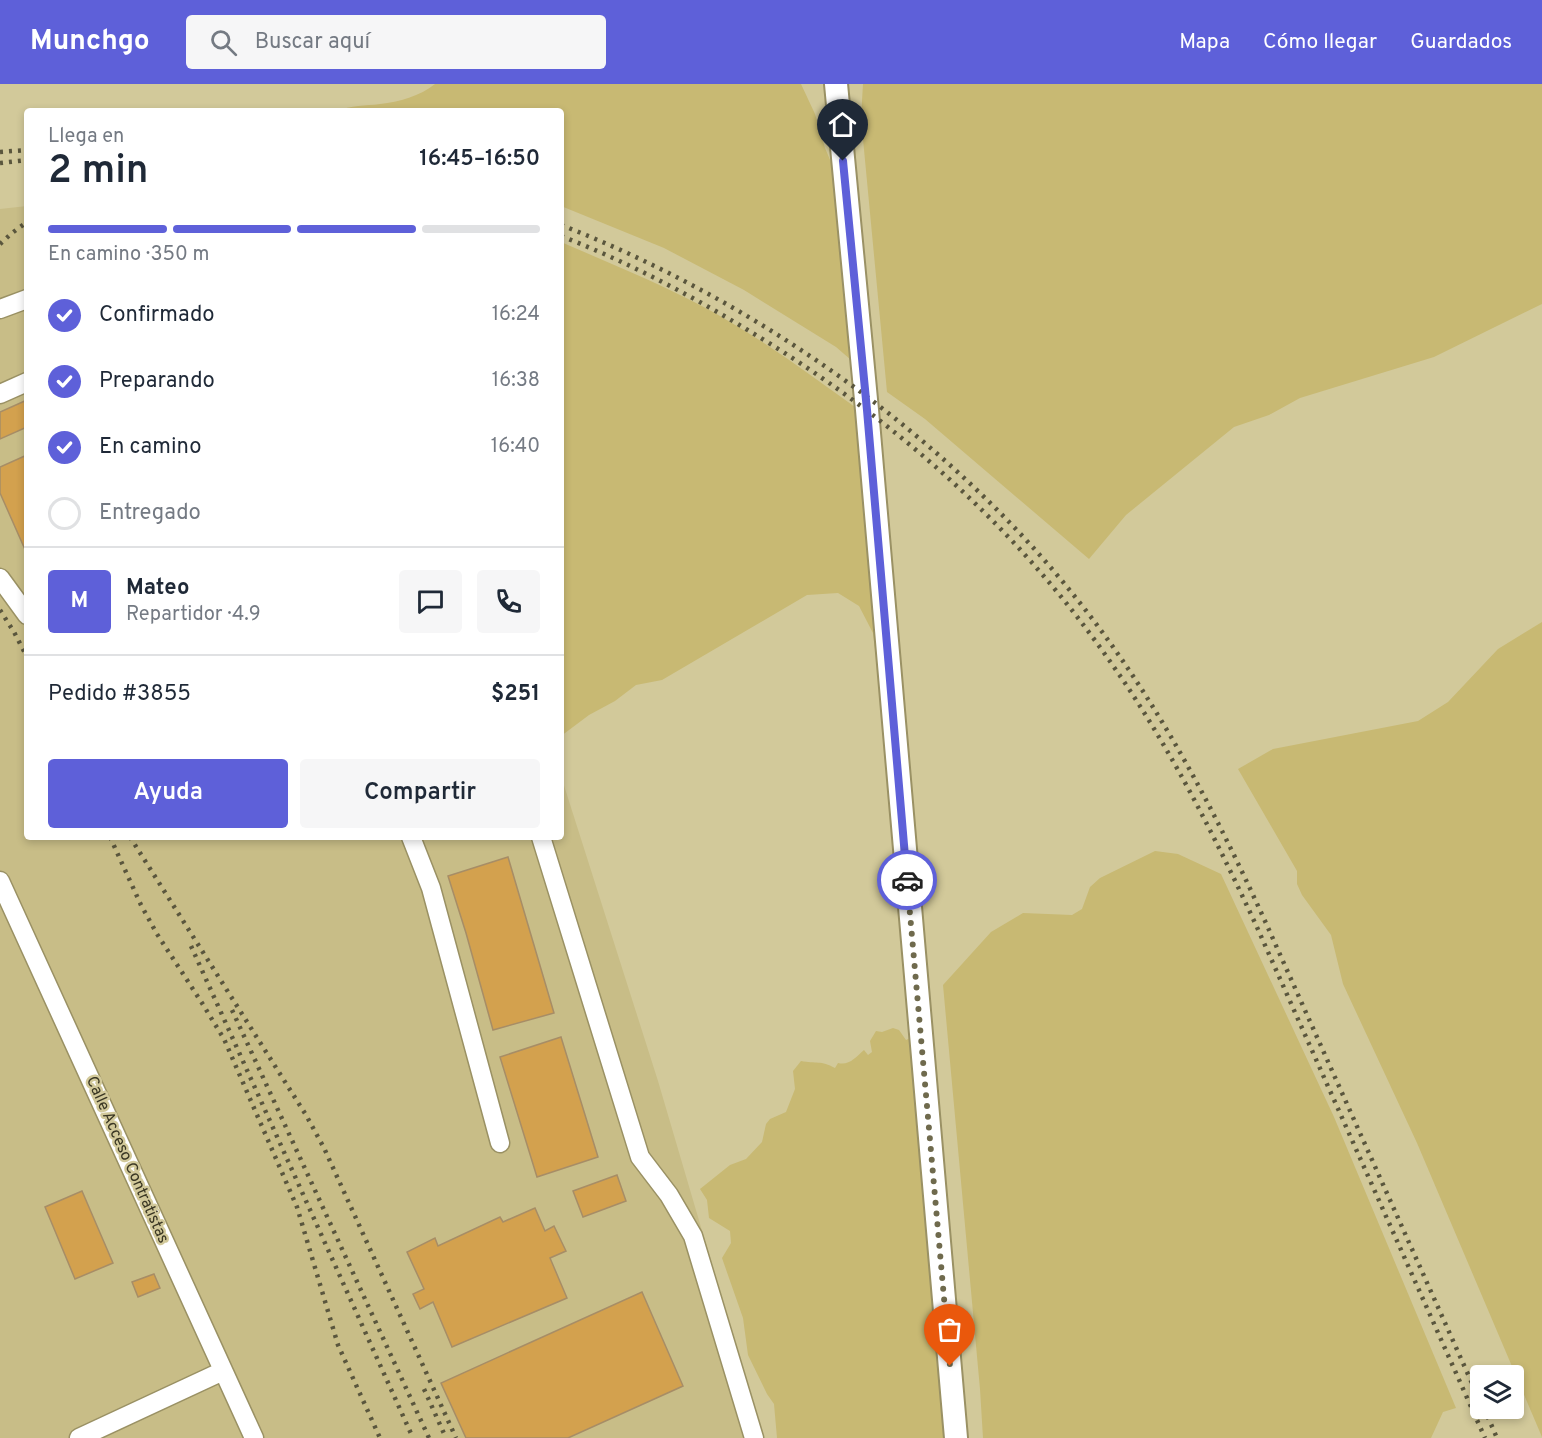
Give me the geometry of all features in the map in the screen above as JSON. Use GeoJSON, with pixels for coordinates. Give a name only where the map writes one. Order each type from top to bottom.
{"type":"FeatureCollection","features":[{"type":"Feature","properties":{"kind":"main road"},"geometry":{"type":"LineString","coordinates":[[837,86],[956,1438]]}},
{"type":"Feature","properties":{"kind":"street"},"geometry":{"type":"LineString","coordinates":[[0,309],[24,300]]}},
{"type":"Feature","properties":{"kind":"street"},"geometry":{"type":"LineString","coordinates":[[0,394],[24,383]]}},
{"type":"Feature","properties":{"kind":"street"},"geometry":{"type":"LineString","coordinates":[[0,578],[24,611]]}},
{"type":"Feature","properties":{"kind":"street"},"geometry":{"type":"LineString","coordinates":[[412,840],[431,888],[500,1143]]}},
{"type":"Feature","properties":{"kind":"street"},"geometry":{"type":"LineString","coordinates":[[542,840],[640,1158],[669,1195],[693,1236],[754,1438]]}},
{"type":"Feature","properties":{"kind":"street","name":"Calle Acceso Contratistas"},"geometry":{"type":"LineString","coordinates":[[0,881],[254,1438]]}},
{"type":"Feature","properties":{"kind":"street"},"geometry":{"type":"LineString","coordinates":[[79,1438],[223,1371]]}},
{"type":"Feature","properties":{"kind":"shaded area"},"geometry":{"type":"Polygon","coordinates":[[[435,84],[801,84],[815,114],[825,148],[839,181],[858,366],[836,347],[744,290],[664,248],[564,207],[564,108],[348,108],[402,100],[423,92],[435,84]]]}},
{"type":"Feature","properties":{"kind":"shaded area"},"geometry":{"type":"Polygon","coordinates":[[[863,84],[1542,84],[1542,304],[1434,357],[1300,398],[1269,415],[1234,427],[1126,515],[1089,559],[925,419],[887,392],[861,118],[863,84]]]}},
{"type":"Feature","properties":{"kind":"shaded area"},"geometry":{"type":"Polygon","coordinates":[[[24,206],[24,840],[564,840],[564,785],[658,1081],[763,1438],[0,1438],[0,209],[24,206]]]}},
{"type":"Feature","properties":{"kind":"shaded area"},"geometry":{"type":"Polygon","coordinates":[[[564,243],[664,287],[720,316],[782,355],[862,412],[892,789],[873,633],[859,606],[838,593],[807,595],[662,680],[636,685],[615,701],[589,715],[564,734],[564,243]]]}},
{"type":"Feature","properties":{"kind":"shaded area"},"geometry":{"type":"Polygon","coordinates":[[[1542,622],[1542,1437],[1524,1395],[1524,1365],[1511,1365],[1417,1143],[1343,984],[1331,935],[1302,895],[1297,884],[1297,871],[1238,769],[1273,749],[1418,721],[1448,702],[1498,649],[1542,622]]]}},
{"type":"Feature","properties":{"kind":"shaded area"},"geometry":{"type":"Polygon","coordinates":[[[1155,851],[1178,854],[1221,874],[1334,1117],[1456,1408],[1443,1412],[1431,1438],[983,1438],[943,985],[991,932],[1023,913],[1072,915],[1082,909],[1090,887],[1100,878],[1155,851]]]}},
{"type":"Feature","properties":{"kind":"shaded area"},"geometry":{"type":"Polygon","coordinates":[[[893,1028],[899,1030],[906,1040],[916,1035],[954,1438],[777,1438],[774,1404],[748,1355],[743,1318],[722,1258],[731,1243],[730,1231],[709,1218],[707,1200],[700,1189],[730,1165],[746,1159],[762,1142],[766,1124],[770,1119],[786,1112],[795,1089],[793,1071],[801,1061],[822,1063],[835,1068],[838,1063],[849,1062],[864,1050],[868,1055],[872,1052],[870,1041],[876,1031],[882,1032],[893,1028]]]}},
{"type":"Feature","properties":{"kind":"building"},"geometry":{"type":"Polygon","coordinates":[[[24,401],[24,428],[0,439],[0,412],[24,401]]]}},
{"type":"Feature","properties":{"kind":"building"},"geometry":{"type":"Polygon","coordinates":[[[24,456],[24,547],[0,493],[0,467],[24,456]]]}},
{"type":"Feature","properties":{"kind":"building"},"geometry":{"type":"Polygon","coordinates":[[[508,857],[554,1013],[493,1030],[448,876],[508,857]]]}},
{"type":"Feature","properties":{"kind":"building"},"geometry":{"type":"Polygon","coordinates":[[[561,1037],[598,1157],[537,1177],[500,1057],[561,1037]]]}},
{"type":"Feature","properties":{"kind":"building"},"geometry":{"type":"Polygon","coordinates":[[[617,1175],[626,1201],[583,1217],[573,1191],[617,1175]]]}},
{"type":"Feature","properties":{"kind":"building"},"geometry":{"type":"Polygon","coordinates":[[[82,1191],[113,1263],[75,1279],[45,1207],[82,1191]]]}},
{"type":"Feature","properties":{"kind":"building"},"geometry":{"type":"Polygon","coordinates":[[[535,1208],[545,1231],[554,1226],[566,1251],[550,1258],[567,1298],[452,1347],[433,1302],[420,1309],[413,1294],[424,1289],[407,1252],[435,1238],[438,1246],[500,1217],[503,1222],[535,1208]]]}},
{"type":"Feature","properties":{"kind":"building"},"geometry":{"type":"Polygon","coordinates":[[[154,1274],[160,1288],[138,1297],[132,1282],[154,1274]]]}},
{"type":"Feature","properties":{"kind":"building"},"geometry":{"type":"Polygon","coordinates":[[[642,1292],[683,1386],[568,1438],[466,1438],[441,1383],[642,1292]]]}},
{"type":"Feature","properties":{"kind":"railway"},"geometry":{"type":"LineString","coordinates":[[0,152],[24,150]]}},
{"type":"Feature","properties":{"kind":"railway"},"geometry":{"type":"LineString","coordinates":[[0,163],[24,160]]}},
{"type":"Feature","properties":{"kind":"railway"},"geometry":{"type":"LineString","coordinates":[[0,244],[24,224]]}},
{"type":"Feature","properties":{"kind":"railway"},"geometry":{"type":"LineString","coordinates":[[564,226],[634,256],[706,293],[777,334],[845,381],[910,431],[972,485],[1028,543],[1080,603],[1108,640],[1159,717],[1225,838],[1265,921],[1470,1379]]}},
{"type":"Feature","properties":{"kind":"railway"},"geometry":{"type":"LineString","coordinates":[[564,237],[655,278],[701,303],[798,362],[849,397],[945,475],[990,518],[1072,610],[1151,723],[1223,856],[1485,1438]]}},
{"type":"Feature","properties":{"kind":"railway"},"geometry":{"type":"LineString","coordinates":[[0,610],[24,651]]}},
{"type":"Feature","properties":{"kind":"railway"},"geometry":{"type":"LineString","coordinates":[[111,840],[157,934],[224,1039],[297,1207],[338,1345],[380,1438]]}},
{"type":"Feature","properties":{"kind":"railway"},"geometry":{"type":"LineString","coordinates":[[132,840],[306,1115],[324,1148],[456,1438]]}},
{"type":"Feature","properties":{"kind":"railway"},"geometry":{"type":"LineString","coordinates":[[191,946],[413,1438]]}},
{"type":"Feature","properties":{"kind":"railway"},"geometry":{"type":"LineString","coordinates":[[232,1010],[429,1438]]}},
{"type":"Feature","properties":{"kind":"railway"},"geometry":{"type":"LineString","coordinates":[[424,1389],[446,1438]]}},
{"type":"Feature","properties":{"kind":"railway"},"geometry":{"type":"LineString","coordinates":[[1489,1419],[1497,1438]]}},
{"type":"Feature","properties":{"kind":"way so far"},"geometry":{"type":"LineString","coordinates":[[907,880],[950,1366]]}},
{"type":"Feature","properties":{"kind":"route"},"geometry":{"type":"LineString","coordinates":[[843,161],[867,410],[907,880]]}}]}
